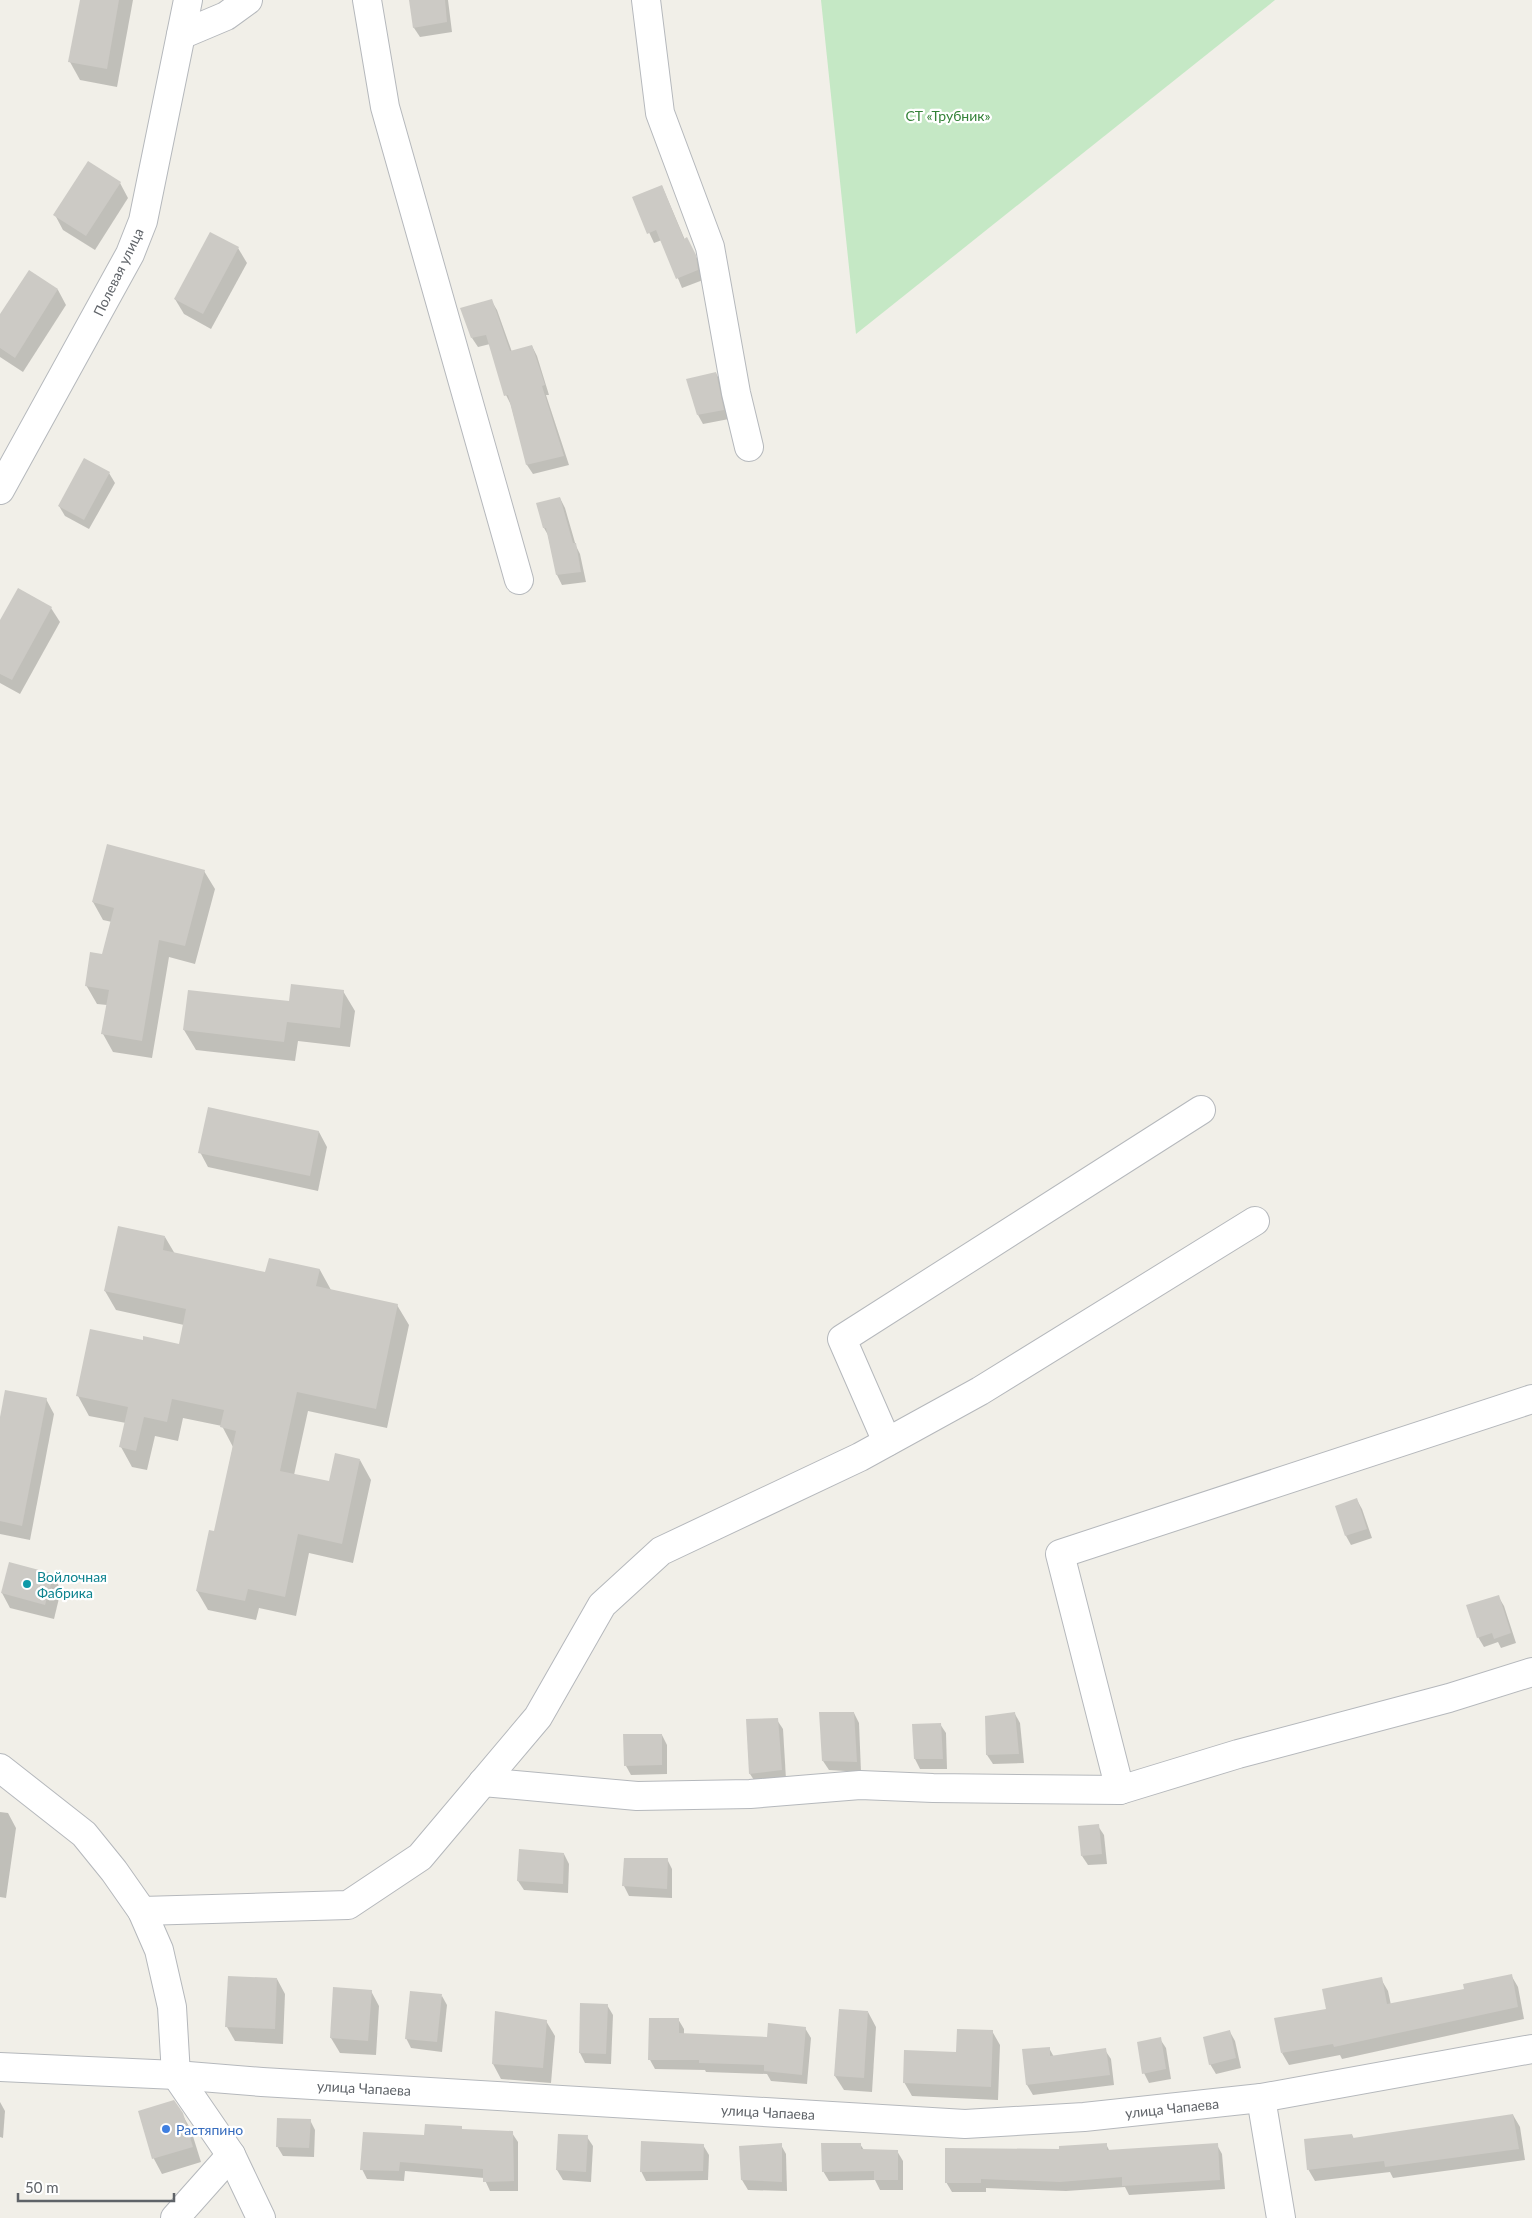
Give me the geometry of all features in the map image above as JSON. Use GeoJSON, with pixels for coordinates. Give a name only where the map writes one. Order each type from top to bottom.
{"type":"FeatureCollection","features":[{"type":"Feature","properties":{"kind":"street","name":"Полевая улица"},"geometry":{"type":"LineString","coordinates":[[0,490],[133,246],[143,221],[188,0]]}},
{"type":"Feature","properties":{"kind":"street"},"geometry":{"type":"LineString","coordinates":[[181,35],[226,16],[248,0]]}},
{"type":"Feature","properties":{"kind":"street"},"geometry":{"type":"LineString","coordinates":[[367,0],[386,106],[519,580]]}},
{"type":"Feature","properties":{"kind":"street"},"geometry":{"type":"LineString","coordinates":[[646,0],[660,114],[710,248],[736,393],[748,447]]}},
{"type":"Feature","properties":{"kind":"street"},"geometry":{"type":"LineString","coordinates":[[887,1442],[842,1339],[1200,1110]]}},
{"type":"Feature","properties":{"kind":"street"},"geometry":{"type":"LineString","coordinates":[[142,1911],[348,1905],[420,1857],[538,1717],[602,1605],[661,1551],[860,1457],[980,1391],[1255,1221]]}},
{"type":"Feature","properties":{"kind":"street"},"geometry":{"type":"LineString","coordinates":[[1120,1790],[1060,1554],[1532,1399]]}},
{"type":"Feature","properties":{"kind":"street"},"geometry":{"type":"LineString","coordinates":[[483,1782],[637,1796],[750,1794],[860,1784],[932,1788],[1120,1790],[1238,1754],[1449,1698],[1532,1672]]}},
{"type":"Feature","properties":{"kind":"street"},"geometry":{"type":"LineString","coordinates":[[0,1768],[84,1834],[114,1871],[142,1911],[159,1950],[172,2007],[176,2075],[231,2154],[261,2218]]}},
{"type":"Feature","properties":{"kind":"street","name":"улица Чапаева"},"geometry":{"type":"LineString","coordinates":[[0,2067],[176,2075],[965,2124],[1084,2117],[1261,2098],[1532,2049]]}},
{"type":"Feature","properties":{"kind":"street"},"geometry":{"type":"LineString","coordinates":[[1261,2098],[1281,2218]]}},
{"type":"Feature","properties":{"kind":"street"},"geometry":{"type":"LineString","coordinates":[[175,2218],[231,2154]]}},
{"type":"Feature","properties":{"kind":"green space","name":"СТ «Трубник»"},"geometry":{"type":"Polygon","coordinates":[[[821,0],[1275,0],[856,334],[821,0]]]}},
{"type":"Feature","properties":{"kind":"building"},"geometry":{"type":"Polygon","coordinates":[[[80,0],[119,0],[107,69],[68,62],[80,0]]]}},
{"type":"Feature","properties":{"kind":"building"},"geometry":{"type":"Polygon","coordinates":[[[409,0],[445,0],[447,22],[413,28],[409,0]]]}},
{"type":"Feature","properties":{"kind":"building"},"geometry":{"type":"Polygon","coordinates":[[[88,161],[121,182],[86,236],[53,215],[88,161]]]}},
{"type":"Feature","properties":{"kind":"building"},"geometry":{"type":"Polygon","coordinates":[[[662,185],[684,239],[687,237],[696,255],[698,270],[676,279],[656,230],[647,234],[632,197],[662,185]]]}},
{"type":"Feature","properties":{"kind":"building"},"geometry":{"type":"Polygon","coordinates":[[[210,232],[239,247],[203,314],[174,299],[210,232]]]}},
{"type":"Feature","properties":{"kind":"building"},"geometry":{"type":"Polygon","coordinates":[[[29,270],[58,289],[15,358],[0,348],[0,314],[29,270]]]}},
{"type":"Feature","properties":{"kind":"building"},"geometry":{"type":"Polygon","coordinates":[[[492,299],[510,351],[532,345],[545,385],[542,386],[564,456],[526,465],[508,395],[504,396],[486,335],[471,338],[460,308],[492,299]]]}},
{"type":"Feature","properties":{"kind":"building"},"geometry":{"type":"Polygon","coordinates":[[[716,372],[724,410],[697,415],[686,379],[716,372]]]}},
{"type":"Feature","properties":{"kind":"building"},"geometry":{"type":"Polygon","coordinates":[[[84,458],[110,472],[84,520],[58,506],[84,458]]]}},
{"type":"Feature","properties":{"kind":"building"},"geometry":{"type":"Polygon","coordinates":[[[560,497],[573,543],[576,543],[581,572],[556,575],[546,528],[543,528],[536,503],[560,497]]]}},
{"type":"Feature","properties":{"kind":"building"},"geometry":{"type":"Polygon","coordinates":[[[18,588],[52,607],[12,680],[0,674],[0,620],[18,588]]]}},
{"type":"Feature","properties":{"kind":"building"},"geometry":{"type":"Polygon","coordinates":[[[107,844],[205,870],[185,946],[159,940],[142,1041],[101,1034],[109,990],[85,986],[90,952],[102,954],[114,908],[92,902],[107,844]]]}},
{"type":"Feature","properties":{"kind":"building"},"geometry":{"type":"Polygon","coordinates":[[[291,984],[344,990],[340,1028],[287,1022],[284,1042],[183,1030],[188,990],[289,1001],[291,984]]]}},
{"type":"Feature","properties":{"kind":"building"},"geometry":{"type":"Polygon","coordinates":[[[208,1107],[319,1131],[310,1176],[198,1153],[208,1107]]]}},
{"type":"Feature","properties":{"kind":"building"},"geometry":{"type":"Polygon","coordinates":[[[118,1226],[165,1236],[163,1250],[265,1272],[269,1258],[320,1269],[316,1286],[398,1304],[376,1409],[297,1392],[280,1471],[329,1481],[335,1453],[360,1459],[342,1544],[298,1534],[285,1597],[248,1589],[245,1601],[196,1591],[209,1530],[214,1531],[236,1431],[220,1427],[224,1410],[172,1399],[167,1422],[144,1417],[136,1451],[119,1447],[128,1407],[76,1396],[90,1329],[143,1340],[143,1336],[179,1344],[186,1309],[104,1291],[118,1226]]]}},
{"type":"Feature","properties":{"kind":"building"},"geometry":{"type":"Polygon","coordinates":[[[5,1390],[47,1398],[22,1526],[0,1521],[0,1417],[5,1390]]]}},
{"type":"Feature","properties":{"kind":"building"},"geometry":{"type":"Polygon","coordinates":[[[1357,1498],[1367,1529],[1345,1536],[1335,1506],[1357,1498]]]}},
{"type":"Feature","properties":{"kind":"building","name":"Войлочная Фабрика"},"geometry":{"type":"Polygon","coordinates":[[[9,1562],[54,1574],[45,1605],[1,1593],[9,1562]]]}},
{"type":"Feature","properties":{"kind":"building"},"geometry":{"type":"Polygon","coordinates":[[[1499,1595],[1511,1633],[1494,1639],[1492,1633],[1477,1638],[1466,1605],[1499,1595]]]}},
{"type":"Feature","properties":{"kind":"building"},"geometry":{"type":"Polygon","coordinates":[[[819,1712],[854,1712],[857,1762],[822,1761],[819,1712]]]}},
{"type":"Feature","properties":{"kind":"building"},"geometry":{"type":"Polygon","coordinates":[[[1015,1712],[1019,1754],[986,1755],[985,1716],[1015,1712]]]}},
{"type":"Feature","properties":{"kind":"building"},"geometry":{"type":"Polygon","coordinates":[[[778,1718],[782,1770],[749,1774],[746,1719],[778,1718]]]}},
{"type":"Feature","properties":{"kind":"building"},"geometry":{"type":"Polygon","coordinates":[[[941,1723],[943,1759],[914,1759],[912,1724],[941,1723]]]}},
{"type":"Feature","properties":{"kind":"building"},"geometry":{"type":"Polygon","coordinates":[[[623,1734],[662,1734],[662,1765],[624,1766],[623,1734]]]}},
{"type":"Feature","properties":{"kind":"building"},"geometry":{"type":"Polygon","coordinates":[[[1099,1824],[1102,1854],[1081,1856],[1078,1826],[1099,1824]]]}},
{"type":"Feature","properties":{"kind":"building"},"geometry":{"type":"Polygon","coordinates":[[[519,1849],[564,1853],[563,1884],[517,1881],[519,1849]]]}},
{"type":"Feature","properties":{"kind":"building"},"geometry":{"type":"Polygon","coordinates":[[[624,1858],[668,1858],[667,1889],[622,1886],[624,1858]]]}},
{"type":"Feature","properties":{"kind":"building"},"geometry":{"type":"Polygon","coordinates":[[[1512,1974],[1518,2007],[1334,2047],[1333,2044],[1281,2053],[1274,2018],[1326,2009],[1322,1989],[1382,1977],[1387,2004],[1464,1989],[1463,1984],[1512,1974]]]}},
{"type":"Feature","properties":{"kind":"building"},"geometry":{"type":"Polygon","coordinates":[[[228,1976],[277,1978],[275,2029],[225,2027],[228,1976]]]}},
{"type":"Feature","properties":{"kind":"building"},"geometry":{"type":"Polygon","coordinates":[[[333,1987],[372,1990],[368,2041],[330,2038],[333,1987]]]}},
{"type":"Feature","properties":{"kind":"building"},"geometry":{"type":"Polygon","coordinates":[[[410,1991],[442,1994],[437,2042],[405,2039],[410,1991]]]}},
{"type":"Feature","properties":{"kind":"building"},"geometry":{"type":"Polygon","coordinates":[[[580,2003],[608,2004],[606,2054],[579,2053],[580,2003]]]}},
{"type":"Feature","properties":{"kind":"building"},"geometry":{"type":"Polygon","coordinates":[[[839,2009],[868,2011],[864,2078],[834,2076],[839,2009]]]}},
{"type":"Feature","properties":{"kind":"building"},"geometry":{"type":"Polygon","coordinates":[[[495,2011],[547,2020],[543,2068],[492,2064],[495,2011]]]}},
{"type":"Feature","properties":{"kind":"building"},"geometry":{"type":"Polygon","coordinates":[[[649,2018],[679,2018],[679,2033],[767,2037],[768,2023],[806,2027],[802,2075],[764,2071],[764,2065],[699,2063],[699,2060],[648,2060],[649,2018]]]}},
{"type":"Feature","properties":{"kind":"building"},"geometry":{"type":"Polygon","coordinates":[[[957,2029],[993,2030],[991,2087],[903,2083],[904,2050],[956,2052],[957,2029]]]}},
{"type":"Feature","properties":{"kind":"building"},"geometry":{"type":"Polygon","coordinates":[[[1230,2030],[1236,2058],[1209,2065],[1203,2037],[1230,2030]]]}},
{"type":"Feature","properties":{"kind":"building"},"geometry":{"type":"Polygon","coordinates":[[[1161,2037],[1166,2069],[1142,2074],[1137,2042],[1161,2037]]]}},
{"type":"Feature","properties":{"kind":"building"},"geometry":{"type":"Polygon","coordinates":[[[1050,2047],[1050,2056],[1106,2048],[1110,2075],[1026,2085],[1022,2049],[1050,2047]]]}},
{"type":"Feature","properties":{"kind":"building","name":"Растяпино"},"geometry":{"type":"Polygon","coordinates":[[[174,2100],[183,2113],[193,2147],[152,2159],[138,2111],[174,2100]]]}},
{"type":"Feature","properties":{"kind":"building"},"geometry":{"type":"Polygon","coordinates":[[[1513,2114],[1519,2149],[1385,2167],[1384,2161],[1307,2170],[1304,2139],[1352,2134],[1353,2138],[1513,2114]]]}},
{"type":"Feature","properties":{"kind":"building"},"geometry":{"type":"Polygon","coordinates":[[[277,2118],[311,2119],[309,2148],[276,2147],[277,2118]]]}},
{"type":"Feature","properties":{"kind":"building"},"geometry":{"type":"Polygon","coordinates":[[[425,2124],[462,2126],[462,2129],[513,2131],[514,2181],[483,2182],[483,2169],[400,2162],[399,2171],[360,2170],[363,2132],[424,2135],[425,2124]]]}},
{"type":"Feature","properties":{"kind":"building"},"geometry":{"type":"Polygon","coordinates":[[[558,2134],[588,2135],[586,2172],[556,2170],[558,2134]]]}},
{"type":"Feature","properties":{"kind":"building"},"geometry":{"type":"Polygon","coordinates":[[[641,2141],[704,2144],[703,2171],[640,2172],[641,2141]]]}},
{"type":"Feature","properties":{"kind":"building"},"geometry":{"type":"Polygon","coordinates":[[[782,2143],[782,2182],[741,2180],[739,2146],[782,2143]]]}},
{"type":"Feature","properties":{"kind":"building"},"geometry":{"type":"Polygon","coordinates":[[[821,2143],[861,2143],[861,2149],[898,2150],[898,2180],[874,2180],[874,2171],[822,2172],[821,2143]]]}},
{"type":"Feature","properties":{"kind":"building"},"geometry":{"type":"Polygon","coordinates":[[[1107,2143],[1107,2150],[1218,2143],[1220,2180],[1122,2186],[1122,2177],[1060,2182],[981,2179],[981,2183],[945,2183],[945,2148],[1059,2149],[1059,2146],[1107,2143]]]}},
{"type":"Feature","properties":{"kind":"place","name":"Войлочная Фабрика"},"geometry":{"type":"Point","coordinates":[27,1584]}},
{"type":"Feature","properties":{"kind":"place","name":"Растяпино"},"geometry":{"type":"Point","coordinates":[166,2129]}}]}
